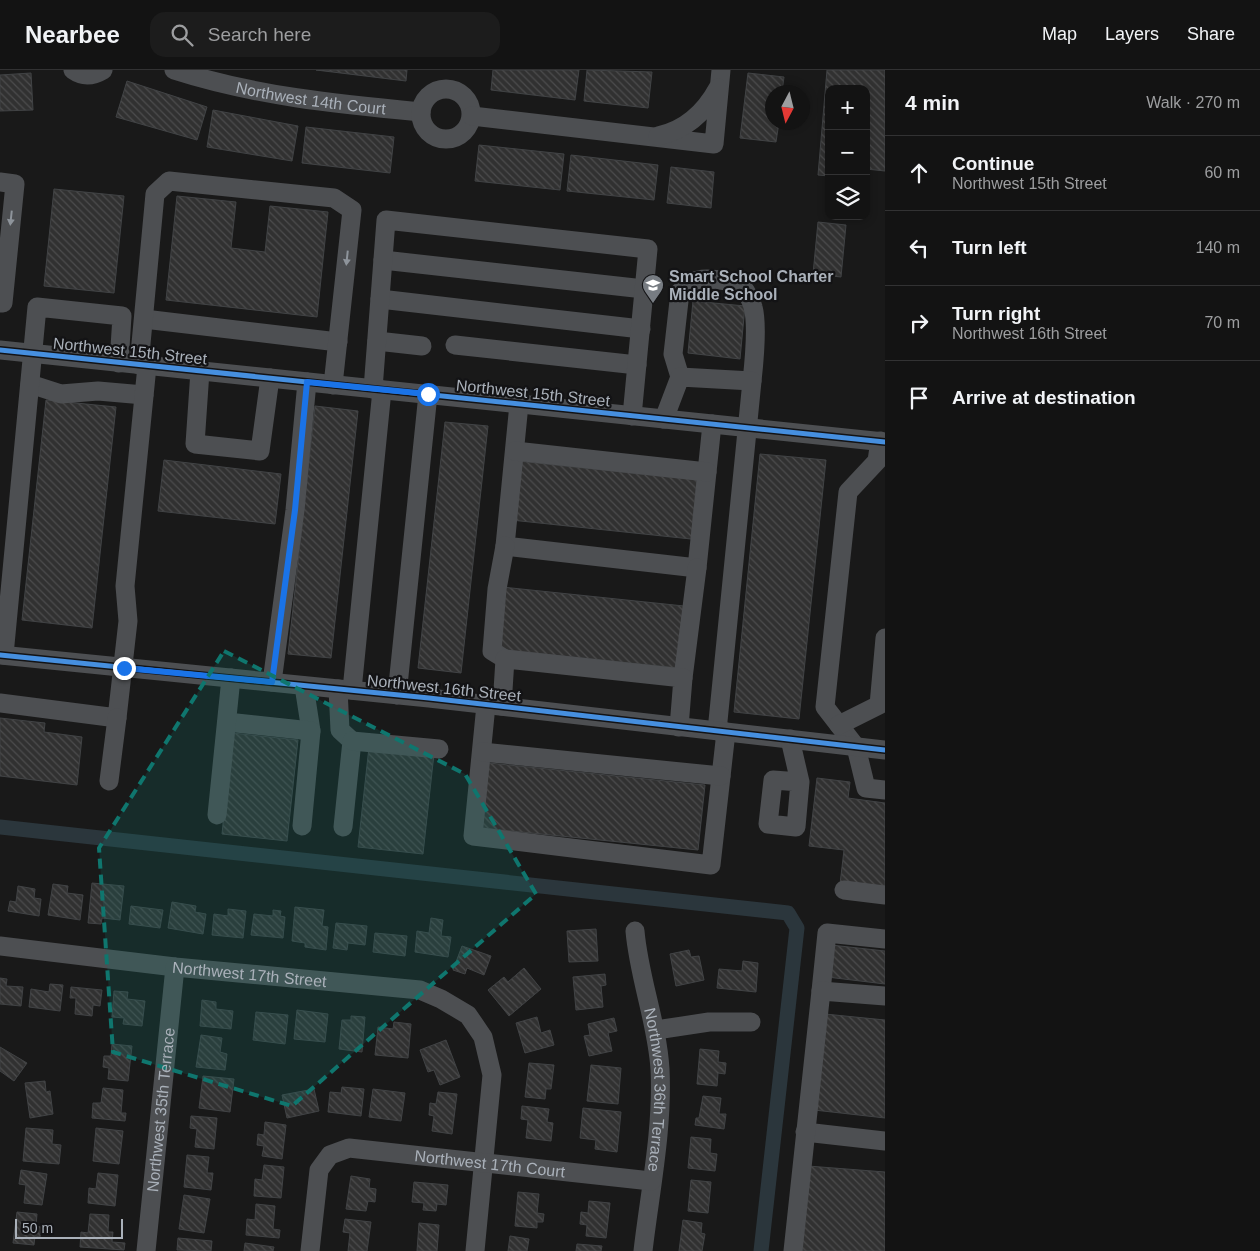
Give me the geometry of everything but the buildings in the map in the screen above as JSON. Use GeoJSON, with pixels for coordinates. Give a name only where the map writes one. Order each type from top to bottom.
{"type":"FeatureCollection","features":[{"type":"Feature","properties":{"kind":"street"},"geometry":{"type":"LineString","coordinates":[[73,70],[86,75],[96,74],[104,70]]}},
{"type":"Feature","properties":{"kind":"street","name":"Northwest 14th Court"},"geometry":{"type":"LineString","coordinates":[[174,70],[220,84],[315,101],[421,112]]}},
{"type":"Feature","properties":{"kind":"street"},"geometry":{"type":"LineString","coordinates":[[472,116],[714,144],[720,78]]}},
{"type":"Feature","properties":{"kind":"street"},"geometry":{"type":"LineString","coordinates":[[651,138],[679,129],[696,118],[709,104],[720,78]]}},
{"type":"Feature","properties":{"kind":"street"},"geometry":{"type":"LineString","coordinates":[[449,89],[458,92],[466,98],[471,106],[472,116],[469,126],[463,133],[454,138],[444,139],[435,136],[427,130],[422,122],[421,112],[424,102],[430,95],[439,90],[449,89]]}},
{"type":"Feature","properties":{"kind":"street"},"geometry":{"type":"LineString","coordinates":[[109,781],[124,668],[128,621],[125,586],[144,395],[144,319],[155,194],[169,181],[334,198],[352,210],[333,385]]}},
{"type":"Feature","properties":{"kind":"street"},"geometry":{"type":"LineString","coordinates":[[0,182],[14,184],[3,303],[0,303]]}},
{"type":"Feature","properties":{"kind":"street"},"geometry":{"type":"LineString","coordinates":[[439,749],[352,741],[340,730],[377,389],[377,341],[386,220],[648,249],[632,416]]}},
{"type":"Feature","properties":{"kind":"street"},"geometry":{"type":"LineString","coordinates":[[383,260],[644,289]]}},
{"type":"Feature","properties":{"kind":"street"},"geometry":{"type":"LineString","coordinates":[[505,659],[482,752],[474,836],[711,865],[720,776],[721,731],[755,360],[754,308],[748,293],[740,283],[708,279],[693,280],[680,292],[673,354],[680,377],[664,419]]}},
{"type":"Feature","properties":{"kind":"street"},"geometry":{"type":"LineString","coordinates":[[380,299],[641,329]]}},
{"type":"Feature","properties":{"kind":"street"},"geometry":{"type":"LineString","coordinates":[[2,655],[37,307],[122,316],[119,363]]}},
{"type":"Feature","properties":{"kind":"street"},"geometry":{"type":"LineString","coordinates":[[144,319],[338,342]]}},
{"type":"Feature","properties":{"kind":"street"},"geometry":{"type":"LineString","coordinates":[[377,341],[422,346]]}},
{"type":"Feature","properties":{"kind":"street"},"geometry":{"type":"LineString","coordinates":[[455,346],[637,365]]}},
{"type":"Feature","properties":{"kind":"street","name":"Northwest 15th Street"},"geometry":{"type":"LineString","coordinates":[[0,350],[883,441]]}},
{"type":"Feature","properties":{"kind":"street"},"geometry":{"type":"LineString","coordinates":[[200,371],[195,444],[260,451],[270,378]]}},
{"type":"Feature","properties":{"kind":"street"},"geometry":{"type":"LineString","coordinates":[[680,377],[752,382]]}},
{"type":"Feature","properties":{"kind":"street"},"geometry":{"type":"LineString","coordinates":[[272,682],[295,510],[307,382]]}},
{"type":"Feature","properties":{"kind":"street"},"geometry":{"type":"LineString","coordinates":[[30,384],[61,394],[98,391],[144,395]]}},
{"type":"Feature","properties":{"kind":"street"},"geometry":{"type":"LineString","coordinates":[[397,695],[428,394]]}},
{"type":"Feature","properties":{"kind":"street"},"geometry":{"type":"LineString","coordinates":[[519,404],[505,546],[497,590],[492,651],[505,659],[683,678]]}},
{"type":"Feature","properties":{"kind":"street"},"geometry":{"type":"LineString","coordinates":[[679,726],[712,424]]}},
{"type":"Feature","properties":{"kind":"street"},"geometry":{"type":"LineString","coordinates":[[883,441],[881,467],[848,492],[825,706],[856,747],[866,788],[885,790]]}},
{"type":"Feature","properties":{"kind":"street"},"geometry":{"type":"LineString","coordinates":[[514,451],[707,472]]}},
{"type":"Feature","properties":{"kind":"street"},"geometry":{"type":"LineString","coordinates":[[505,546],[697,568]]}},
{"type":"Feature","properties":{"kind":"street"},"geometry":{"type":"LineString","coordinates":[[839,725],[879,705],[885,638]]}},
{"type":"Feature","properties":{"kind":"street","name":"Northwest 16th Street"},"geometry":{"type":"LineString","coordinates":[[2,655],[397,695],[885,750]]}},
{"type":"Feature","properties":{"kind":"street"},"geometry":{"type":"LineString","coordinates":[[217,815],[231,678]]}},
{"type":"Feature","properties":{"kind":"street"},"geometry":{"type":"LineString","coordinates":[[302,826],[311,731],[304,686]]}},
{"type":"Feature","properties":{"kind":"street"},"geometry":{"type":"LineString","coordinates":[[0,703],[117,718]]}},
{"type":"Feature","properties":{"kind":"street"},"geometry":{"type":"LineString","coordinates":[[227,722],[311,731]]}},
{"type":"Feature","properties":{"kind":"street"},"geometry":{"type":"LineString","coordinates":[[790,739],[800,782]]}},
{"type":"Feature","properties":{"kind":"street"},"geometry":{"type":"LineString","coordinates":[[343,827],[352,741]]}},
{"type":"Feature","properties":{"kind":"street"},"geometry":{"type":"LineString","coordinates":[[482,752],[720,776]]}},
{"type":"Feature","properties":{"kind":"street"},"geometry":{"type":"LineString","coordinates":[[844,890],[885,895]]}},
{"type":"Feature","properties":{"kind":"street","name":"Northwest 36th Terrace"},"geometry":{"type":"LineString","coordinates":[[635,931],[641,970],[656,1030],[660,1095],[643,1251]]}},
{"type":"Feature","properties":{"kind":"street"},"geometry":{"type":"LineString","coordinates":[[793,1251],[827,933],[885,939]]}},
{"type":"Feature","properties":{"kind":"street","name":"Northwest 17th Street"},"geometry":{"type":"LineString","coordinates":[[0,946],[175,967],[420,990],[441,999],[468,1015],[483,1037],[492,1075],[484,1162]]}},
{"type":"Feature","properties":{"kind":"street","name":"Northwest 35th Terrace"},"geometry":{"type":"LineString","coordinates":[[146,1251],[175,967]]}},
{"type":"Feature","properties":{"kind":"street"},"geometry":{"type":"LineString","coordinates":[[821,990],[885,996]]}},
{"type":"Feature","properties":{"kind":"street"},"geometry":{"type":"LineString","coordinates":[[656,1030],[708,1022],[751,1022]]}},
{"type":"Feature","properties":{"kind":"street"},"geometry":{"type":"LineString","coordinates":[[805,1132],[885,1141]]}},
{"type":"Feature","properties":{"kind":"street","name":"Northwest 17th Court"},"geometry":{"type":"LineString","coordinates":[[310,1251],[319,1170],[330,1155],[348,1148],[651,1181]]}},
{"type":"Feature","properties":{"kind":"street"},"geometry":{"type":"LineString","coordinates":[[474,1251],[484,1162]]}},
{"type":"Feature","properties":{"kind":"highlighted area"},"geometry":{"type":"Polygon","coordinates":[[[224,651],[465,774],[536,894],[292,1106],[113,1052],[99,848],[224,651]]]}},
{"type":"Feature","properties":{"kind":"waterway"},"geometry":{"type":"LineString","coordinates":[[0,827],[788,913],[797,928],[761,1251]]}},
{"type":"Feature","properties":{"kind":"cycle path"},"geometry":{"type":"LineString","coordinates":[[0,350],[885,442]]}},
{"type":"Feature","properties":{"kind":"cycle path"},"geometry":{"type":"LineString","coordinates":[[0,655],[429,698],[885,750]]}},
{"type":"Feature","properties":{"kind":"place","name":"Smart School Charter Middle School"},"geometry":{"type":"Point","coordinates":[653,304]}},
{"type":"Feature","properties":{"kind":"route"},"geometry":{"type":"LineString","coordinates":[[124,668],[272,682],[295,510],[307,382],[428,394]]}}]}
